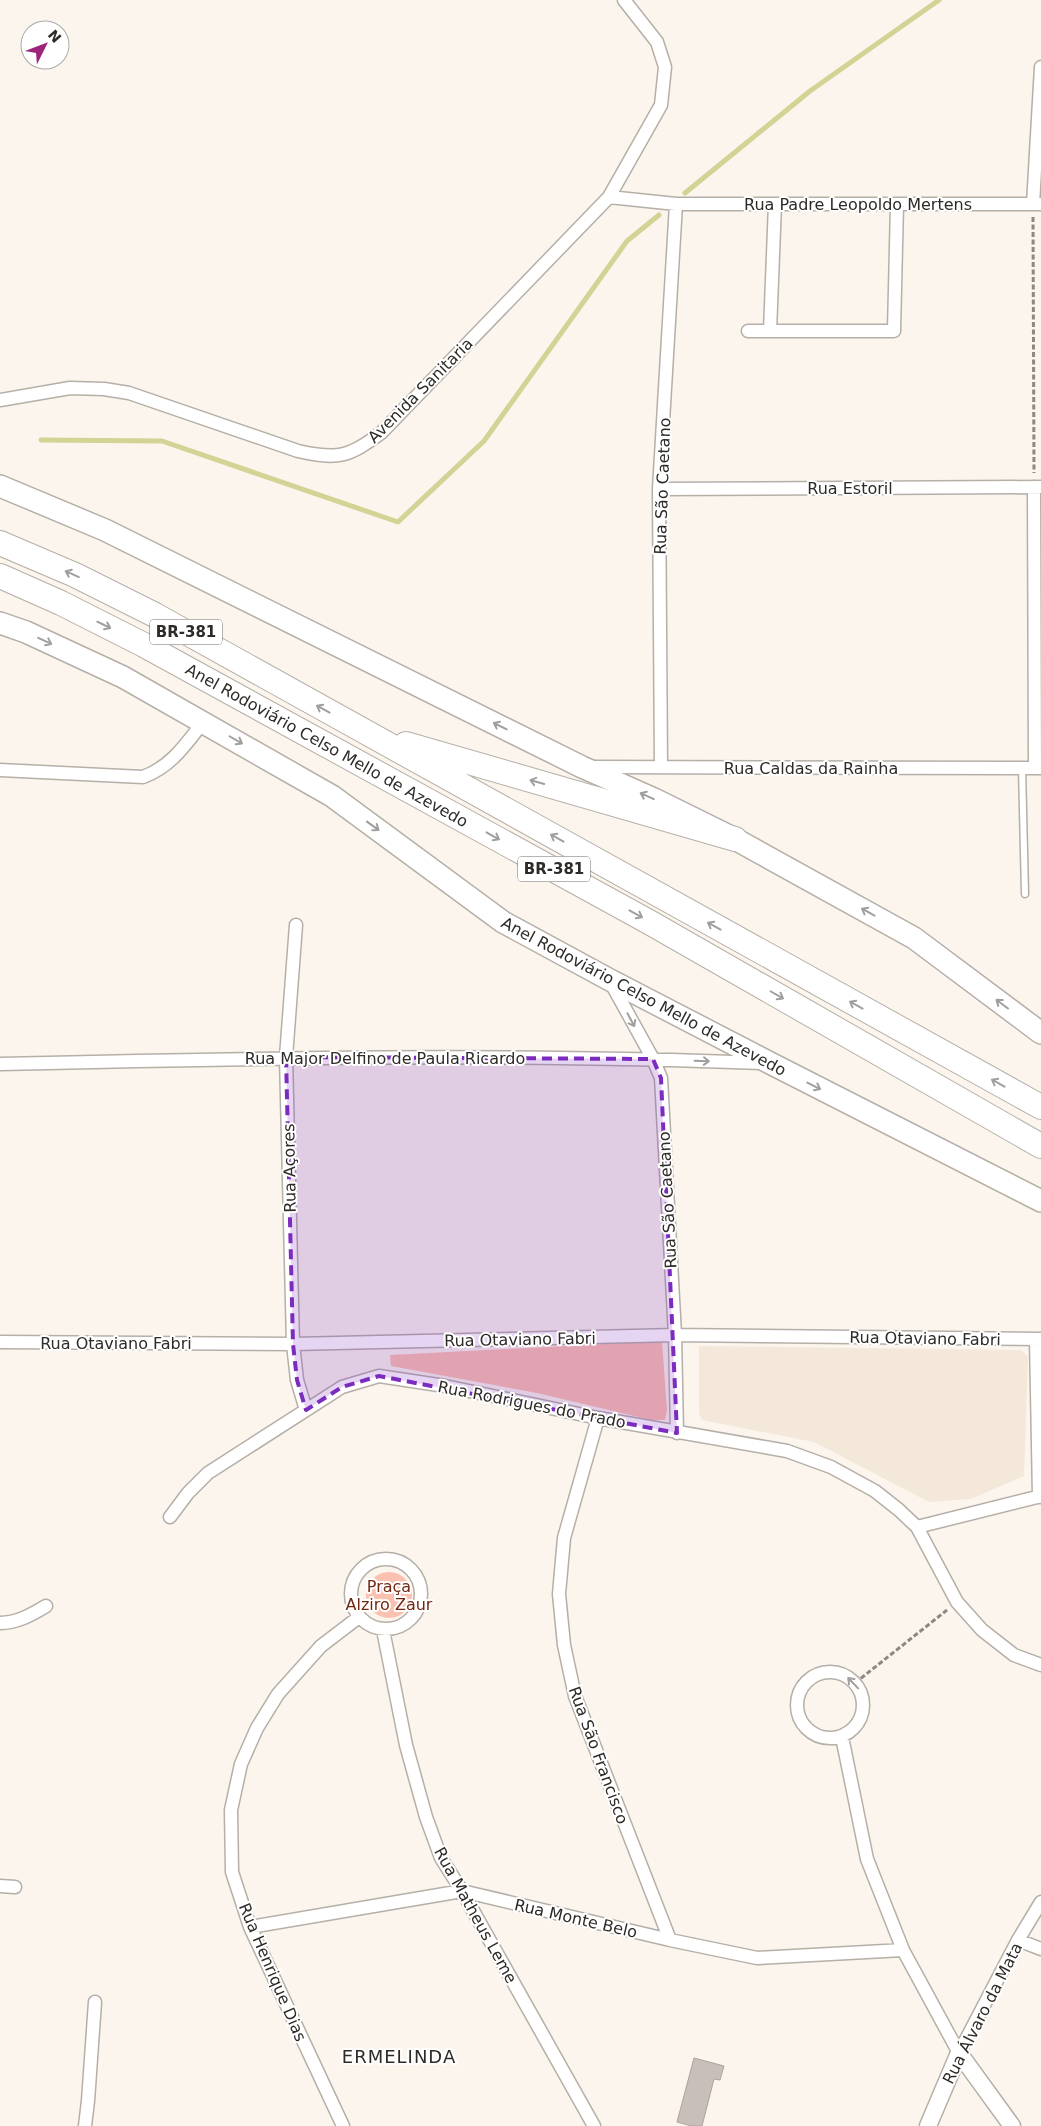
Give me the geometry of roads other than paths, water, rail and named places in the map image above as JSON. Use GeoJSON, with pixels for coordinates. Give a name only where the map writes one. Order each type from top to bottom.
{"type":"FeatureCollection","features":[{"type":"Feature","properties":{"kind":"highway","name":"Anel Rodoviário Celso Mello de Azevedo"},"geometry":{"type":"LineString","coordinates":[[0,543],[75,575],[154,615],[1041,1107]]}},
{"type":"Feature","properties":{"kind":"highway","name":"Anel Rodoviário Celso Mello de Azevedo"},"geometry":{"type":"LineString","coordinates":[[0,576],[61,603],[144,645],[632,912],[1041,1146]]}},
{"type":"Feature","properties":{"kind":"highway"},"geometry":{"type":"LineString","coordinates":[[0,594],[61,603]]}},
{"type":"Feature","properties":{"kind":"highway"},"geometry":{"type":"LineString","coordinates":[[365,732],[735,839]]}},
{"type":"Feature","properties":{"kind":"main road"},"geometry":{"type":"LineString","coordinates":[[0,486],[105,530],[582,767],[654,799],[735,839],[914,938],[1041,1033]]}},
{"type":"Feature","properties":{"kind":"main road","name":"Anel Rodoviário Celso Mello de Azevedo"},"geometry":{"type":"LineString","coordinates":[[0,623],[26,632],[123,677],[332,796],[503,922],[770,1063],[1041,1201]]}},
{"type":"Feature","properties":{"kind":"street","name":"Avenida Sanitaria"},"geometry":{"type":"LineString","coordinates":[[0,400],[70,388],[104,389],[129,393],[298,451],[324,457],[343,455],[362,446],[381,433],[610,197],[661,105],[665,67],[657,42],[624,0]]}},
{"type":"Feature","properties":{"kind":"street"},"geometry":{"type":"LineString","coordinates":[[1037,204],[1041,67]]}},
{"type":"Feature","properties":{"kind":"street"},"geometry":{"type":"LineString","coordinates":[[610,197],[676,204]]}},
{"type":"Feature","properties":{"kind":"street","name":"Rua Padre Leopoldo Mertens"},"geometry":{"type":"LineString","coordinates":[[676,204],[1037,204]]}},
{"type":"Feature","properties":{"kind":"street","name":"Rua São Caetano"},"geometry":{"type":"LineString","coordinates":[[661,767],[659,489],[676,204]]}},
{"type":"Feature","properties":{"kind":"street"},"geometry":{"type":"LineString","coordinates":[[770,331],[775,204]]}},
{"type":"Feature","properties":{"kind":"street"},"geometry":{"type":"LineString","coordinates":[[748,331],[894,331],[897,204]]}},
{"type":"Feature","properties":{"kind":"street"},"geometry":{"type":"LineString","coordinates":[[1038,487],[1038,768]]}},
{"type":"Feature","properties":{"kind":"street","name":"Rua Estoril"},"geometry":{"type":"LineString","coordinates":[[659,489],[1038,487]]}},
{"type":"Feature","properties":{"kind":"street"},"geometry":{"type":"LineString","coordinates":[[0,770],[143,777],[157,772],[171,761],[204,722]]}},
{"type":"Feature","properties":{"kind":"street","name":"Rua Caldas da Rainha"},"geometry":{"type":"LineString","coordinates":[[582,767],[1038,768]]}},
{"type":"Feature","properties":{"kind":"street","name":"Rua Açores"},"geometry":{"type":"LineString","coordinates":[[296,925],[286,1057],[293,1344],[296,1380],[306,1410]]}},
{"type":"Feature","properties":{"kind":"street","name":"Rua São Caetano"},"geometry":{"type":"LineString","coordinates":[[610,980],[653,1059],[660,1078],[675,1335],[677,1433]]}},
{"type":"Feature","properties":{"kind":"street","name":"Rua Major Delfino de Paula Ricardo"},"geometry":{"type":"LineString","coordinates":[[0,1064],[286,1057],[653,1059],[770,1063]]}},
{"type":"Feature","properties":{"kind":"street","name":"Rua Otaviano Fabri"},"geometry":{"type":"LineString","coordinates":[[0,1342],[293,1344],[675,1335],[1038,1339]]}},
{"type":"Feature","properties":{"kind":"street"},"geometry":{"type":"LineString","coordinates":[[916,1527],[1040,1496],[1038,1339]]}},
{"type":"Feature","properties":{"kind":"street","name":"Rua Rodrigues do Prado"},"geometry":{"type":"LineString","coordinates":[[170,1517],[188,1493],[208,1473],[342,1387],[379,1376],[445,1386],[598,1418],[787,1451],[831,1467],[874,1491],[899,1510],[916,1527],[957,1602],[982,1630],[1014,1655],[1041,1665]]}},
{"type":"Feature","properties":{"kind":"street","name":"Rua São Francisco"},"geometry":{"type":"LineString","coordinates":[[598,1418],[564,1538],[559,1594],[564,1644],[575,1696],[670,1940]]}},
{"type":"Feature","properties":{"kind":"street"},"geometry":{"type":"LineString","coordinates":[[388,1559],[402,1563],[413,1572],[420,1584],[421,1598],[417,1611],[409,1622],[396,1628],[383,1630],[370,1626],[359,1617],[352,1605],[350,1591],[354,1578],[363,1567],[375,1560],[388,1559]]}},
{"type":"Feature","properties":{"kind":"street"},"geometry":{"type":"LineString","coordinates":[[0,1623],[8,1623],[27,1617],[46,1606]]}},
{"type":"Feature","properties":{"kind":"street","name":"Rua Henrique Dias"},"geometry":{"type":"LineString","coordinates":[[343,2126],[250,1927],[232,1872],[231,1810],[241,1764],[257,1728],[278,1694],[321,1646],[359,1617]]}},
{"type":"Feature","properties":{"kind":"street","name":"Rua Matheus Leme"},"geometry":{"type":"LineString","coordinates":[[383,1630],[406,1745],[440,1858],[462,1891],[598,2125]]}},
{"type":"Feature","properties":{"kind":"street"},"geometry":{"type":"LineString","coordinates":[[822,1672],[846,1675],[861,1692],[864,1703],[863,1713],[851,1731],[842,1736],[830,1738],[818,1736],[808,1730],[801,1720],[797,1708],[798,1696],[807,1681],[822,1672]]}},
{"type":"Feature","properties":{"kind":"street"},"geometry":{"type":"LineString","coordinates":[[842,1736],[867,1859],[903,1950],[959,2053],[1012,2126]]}},
{"type":"Feature","properties":{"kind":"street"},"geometry":{"type":"LineString","coordinates":[[0,1886],[15,1887]]}},
{"type":"Feature","properties":{"kind":"street","name":"Rua Monte Belo"},"geometry":{"type":"LineString","coordinates":[[250,1927],[462,1891],[670,1940],[757,1958],[903,1950]]}},
{"type":"Feature","properties":{"kind":"street","name":"Rua Álvaro da Mata"},"geometry":{"type":"LineString","coordinates":[[928,2126],[959,2053],[1018,1940],[1041,1902]]}},
{"type":"Feature","properties":{"kind":"street"},"geometry":{"type":"LineString","coordinates":[[1018,1940],[1041,1949]]}},
{"type":"Feature","properties":{"kind":"street"},"geometry":{"type":"LineString","coordinates":[[85,2126],[95,2002]]}},
{"type":"Feature","properties":{"kind":"lane"},"geometry":{"type":"LineString","coordinates":[[1022,768],[1025,894]]}},
{"type":"Feature","properties":{"kind":"waterway"},"geometry":{"type":"LineString","coordinates":[[685,193],[810,91],[939,0]]}},
{"type":"Feature","properties":{"kind":"waterway"},"geometry":{"type":"LineString","coordinates":[[41,440],[162,441],[398,522],[484,441],[627,241],[659,215]]}},
{"type":"Feature","properties":{"kind":"district","name":"ERMELINDA"},"geometry":{"type":"Point","coordinates":[399,2057]}},
{"type":"Feature","properties":{"kind":"park label","name":"Praça Alziro Zaur"},"geometry":{"type":"Point","coordinates":[389,1595]}}]}
